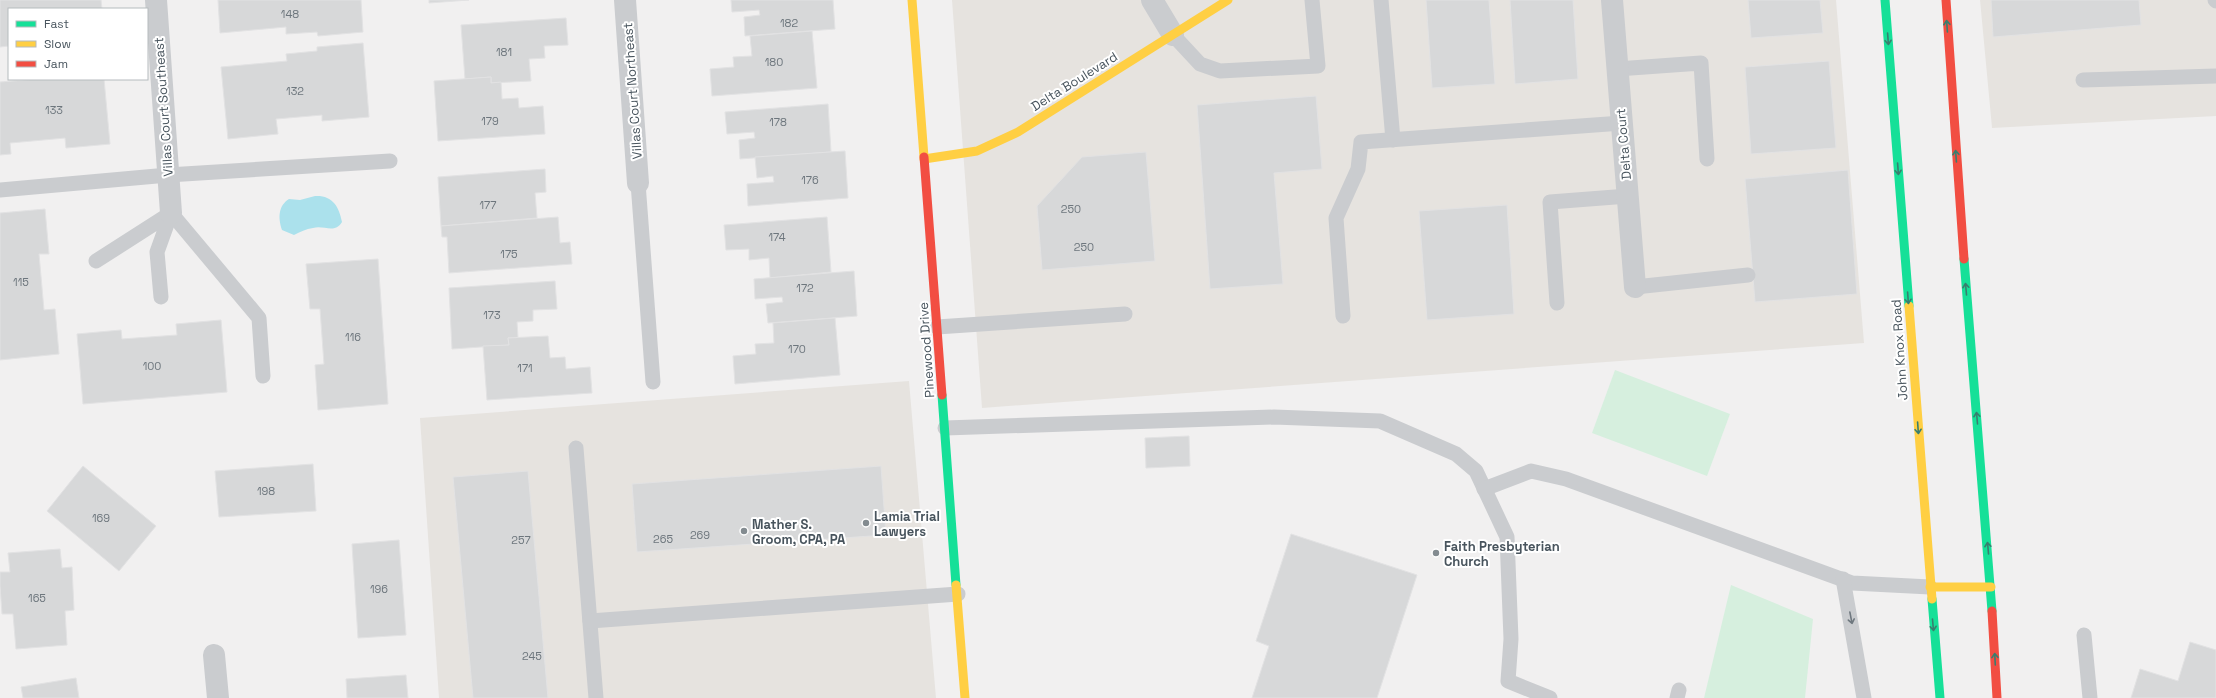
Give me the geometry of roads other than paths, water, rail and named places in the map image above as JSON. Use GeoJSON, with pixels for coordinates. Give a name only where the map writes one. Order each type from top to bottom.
{"type":"FeatureCollection","features":[{"type":"Feature","properties":{"kind":"main road","name":"Pinewood Drive"},"geometry":{"type":"LineString","coordinates":[[912,0],[965,698]]}},
{"type":"Feature","properties":{"kind":"main road","name":"Delta Boulevard"},"geometry":{"type":"LineString","coordinates":[[924,159],[977,151],[1018,132],[1228,0]]}},
{"type":"Feature","properties":{"kind":"main road","name":"John Knox Road"},"geometry":{"type":"LineString","coordinates":[[1886,0],[1930,587],[1940,698]]}},
{"type":"Feature","properties":{"kind":"main road"},"geometry":{"type":"LineString","coordinates":[[1946,0],[1959,202],[1991,587],[1997,698]]}},
{"type":"Feature","properties":{"kind":"main road"},"geometry":{"type":"LineString","coordinates":[[1930,587],[1991,587]]}},
{"type":"Feature","properties":{"kind":"street","name":"Villas Court Southeast"},"geometry":{"type":"LineString","coordinates":[[156,0],[171,213]]}},
{"type":"Feature","properties":{"kind":"street","name":"Villas Court Northeast"},"geometry":{"type":"LineString","coordinates":[[625,0],[638,183]]}},
{"type":"Feature","properties":{"kind":"street"},"geometry":{"type":"LineString","coordinates":[[1152,0],[1173,35]]}},
{"type":"Feature","properties":{"kind":"street","name":"Delta Court"},"geometry":{"type":"LineString","coordinates":[[1612,0],[1635,287]]}},
{"type":"Feature","properties":{"kind":"street"},"geometry":{"type":"LineString","coordinates":[[214,655],[218,698]]}},
{"type":"Feature","properties":{"kind":"lane"},"geometry":{"type":"LineString","coordinates":[[1173,35],[1200,64],[1220,71],[1318,66],[1312,0]]}},
{"type":"Feature","properties":{"kind":"lane"},"geometry":{"type":"LineString","coordinates":[[1381,0],[1393,140]]}},
{"type":"Feature","properties":{"kind":"lane"},"geometry":{"type":"LineString","coordinates":[[1617,69],[1701,63],[1707,158]]}},
{"type":"Feature","properties":{"kind":"lane"},"geometry":{"type":"LineString","coordinates":[[2083,80],[2216,76]]}},
{"type":"Feature","properties":{"kind":"lane"},"geometry":{"type":"LineString","coordinates":[[1343,316],[1336,218],[1358,169],[1361,142],[1622,123]]}},
{"type":"Feature","properties":{"kind":"lane"},"geometry":{"type":"LineString","coordinates":[[0,190],[168,175],[390,161]]}},
{"type":"Feature","properties":{"kind":"lane"},"geometry":{"type":"LineString","coordinates":[[638,183],[652,382]]}},
{"type":"Feature","properties":{"kind":"lane"},"geometry":{"type":"LineString","coordinates":[[1557,302],[1550,202],[1628,196]]}},
{"type":"Feature","properties":{"kind":"lane"},"geometry":{"type":"LineString","coordinates":[[96,261],[171,213]]}},
{"type":"Feature","properties":{"kind":"lane"},"geometry":{"type":"LineString","coordinates":[[161,297],[157,252],[171,213]]}},
{"type":"Feature","properties":{"kind":"lane"},"geometry":{"type":"LineString","coordinates":[[171,213],[259,318],[263,376]]}},
{"type":"Feature","properties":{"kind":"lane"},"geometry":{"type":"LineString","coordinates":[[1635,287],[1748,275]]}},
{"type":"Feature","properties":{"kind":"lane"},"geometry":{"type":"LineString","coordinates":[[937,327],[1125,314]]}},
{"type":"Feature","properties":{"kind":"lane"},"geometry":{"type":"LineString","coordinates":[[945,428],[1274,417],[1380,422],[1456,454],[1476,471],[1507,537],[1511,639],[1508,680],[1550,698]]}},
{"type":"Feature","properties":{"kind":"lane"},"geometry":{"type":"LineString","coordinates":[[576,448],[596,698]]}},
{"type":"Feature","properties":{"kind":"lane"},"geometry":{"type":"LineString","coordinates":[[1484,489],[1531,471],[1566,478],[1852,583],[1930,587]]}},
{"type":"Feature","properties":{"kind":"lane"},"geometry":{"type":"LineString","coordinates":[[1843,579],[1864,698]]}},
{"type":"Feature","properties":{"kind":"lane"},"geometry":{"type":"LineString","coordinates":[[590,621],[958,594]]}},
{"type":"Feature","properties":{"kind":"lane"},"geometry":{"type":"LineString","coordinates":[[2084,635],[2090,698]]}},
{"type":"Feature","properties":{"kind":"water"},"geometry":{"type":"Polygon","coordinates":[[[315,196],[326,197],[337,206],[342,222],[339,226],[336,228],[310,228],[294,235],[282,230],[280,213],[285,202],[289,199],[300,200],[315,196]]]}},
{"type":"Feature","properties":{"kind":"place","name":"Lamia Trial Lawyers"},"geometry":{"type":"Point","coordinates":[866,523]}},
{"type":"Feature","properties":{"kind":"place","name":"Mather S. Groom, CPA, PA"},"geometry":{"type":"Point","coordinates":[744,531]}},
{"type":"Feature","properties":{"kind":"place","name":"Faith Presbyterian Church"},"geometry":{"type":"Point","coordinates":[1436,553]}}]}
